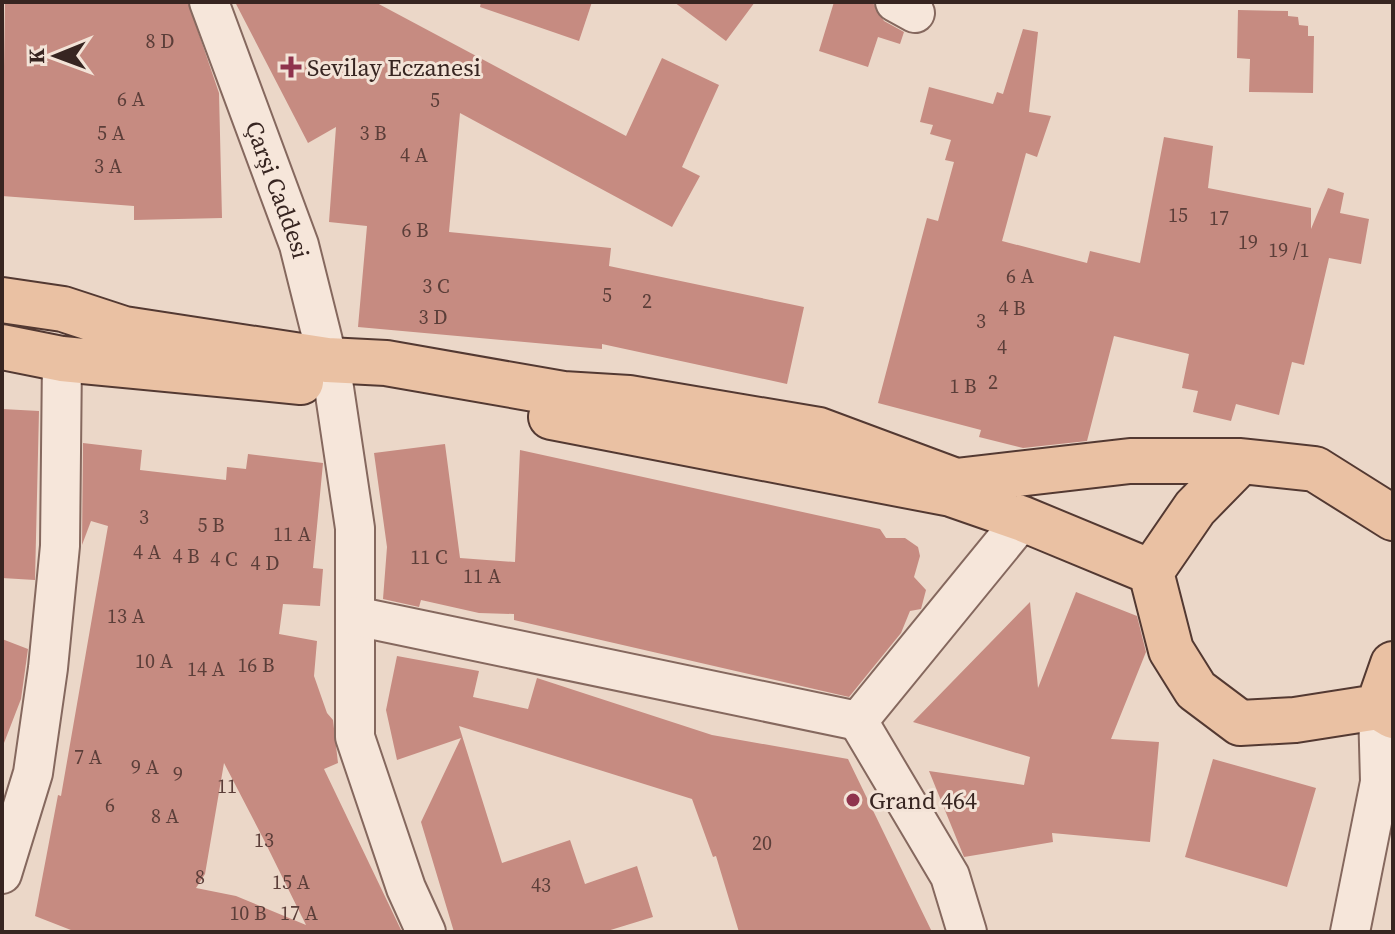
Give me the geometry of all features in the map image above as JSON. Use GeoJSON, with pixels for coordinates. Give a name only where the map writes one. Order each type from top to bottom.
{"type":"FeatureCollection","features":[{"type":"Feature","properties":{"kind":"main road"},"geometry":{"type":"LineString","coordinates":[[2,300],[63,309],[124,329],[423,392],[951,494],[1023,519],[1151,572]]}},
{"type":"Feature","properties":{"kind":"main road"},"geometry":{"type":"LineString","coordinates":[[2,347],[62,359],[298,382],[330,371],[386,363],[563,394],[629,398],[819,430],[956,481],[1130,461],[1241,461],[1315,469],[1393,518]]}},
{"type":"Feature","properties":{"kind":"main road"},"geometry":{"type":"LineString","coordinates":[[1241,461],[1195,508],[1151,572],[1171,650],[1196,690],[1240,723],[1385,711],[1393,664]]}},
{"type":"Feature","properties":{"kind":"street","name":"Çarşi Caddesi"},"geometry":{"type":"LineString","coordinates":[[209,2],[299,245],[330,371],[355,528],[355,737],[406,888],[426,932]]}},
{"type":"Feature","properties":{"kind":"street"},"geometry":{"type":"LineString","coordinates":[[2,874],[33,773],[48,668],[60,546],[62,359]]}},
{"type":"Feature","properties":{"kind":"street"},"geometry":{"type":"LineString","coordinates":[[858,721],[1023,519]]}},
{"type":"Feature","properties":{"kind":"street"},"geometry":{"type":"LineString","coordinates":[[355,616],[858,721],[950,876],[967,932]]}},
{"type":"Feature","properties":{"kind":"street"},"geometry":{"type":"LineString","coordinates":[[1350,932],[1380,782],[1385,711]]}},
{"type":"Feature","properties":{"kind":"building"},"geometry":{"type":"Polygon","coordinates":[[[5,2],[188,2],[219,93],[222,218],[134,220],[134,206],[2,196],[5,2]]]}},
{"type":"Feature","properties":{"kind":"building"},"geometry":{"type":"Polygon","coordinates":[[[235,2],[375,2],[626,136],[662,58],[719,85],[682,167],[700,176],[672,227],[460,113],[449,232],[611,248],[609,266],[804,307],[787,384],[602,344],[602,349],[358,327],[367,226],[329,222],[336,127],[308,143],[235,2]]]}},
{"type":"Feature","properties":{"kind":"building"},"geometry":{"type":"Polygon","coordinates":[[[481,2],[592,2],[579,41],[480,7],[481,2]]]}},
{"type":"Feature","properties":{"kind":"building"},"geometry":{"type":"Polygon","coordinates":[[[674,2],[755,2],[726,41],[674,2]]]}},
{"type":"Feature","properties":{"kind":"building"},"geometry":{"type":"Polygon","coordinates":[[[834,2],[873,3],[884,21],[904,32],[900,44],[878,37],[868,67],[819,51],[834,2]]]}},
{"type":"Feature","properties":{"kind":"building"},"geometry":{"type":"Polygon","coordinates":[[[1238,10],[1288,11],[1288,16],[1298,17],[1299,25],[1308,26],[1308,36],[1314,36],[1313,93],[1249,92],[1250,59],[1237,58],[1238,10]]]}},
{"type":"Feature","properties":{"kind":"building"},"geometry":{"type":"Polygon","coordinates":[[[1023,29],[1038,32],[1029,112],[1051,116],[1037,157],[1026,153],[1002,241],[1087,263],[1090,251],[1140,263],[1164,137],[1213,146],[1208,188],[1311,208],[1311,229],[1328,188],[1344,193],[1340,213],[1369,219],[1361,264],[1329,258],[1304,365],[1292,362],[1279,415],[1236,404],[1231,421],[1193,412],[1198,391],[1182,388],[1189,354],[1114,336],[1087,441],[1023,448],[979,437],[981,430],[878,403],[927,218],[938,221],[954,162],[945,160],[951,140],[930,134],[933,125],[920,122],[929,87],[993,104],[997,92],[1003,94],[1023,29]]]}},
{"type":"Feature","properties":{"kind":"building"},"geometry":{"type":"Polygon","coordinates":[[[2,409],[39,411],[35,580],[2,578],[2,409]]]}},
{"type":"Feature","properties":{"kind":"building"},"geometry":{"type":"Polygon","coordinates":[[[83,443],[142,450],[140,470],[226,480],[227,467],[246,469],[248,454],[323,463],[313,568],[323,569],[320,606],[283,604],[279,634],[317,641],[314,676],[327,713],[333,720],[338,763],[324,769],[402,932],[76,932],[35,916],[58,795],[61,796],[108,526],[91,521],[82,545],[83,443]],[[224,763],[205,874],[196,888],[236,896],[306,925],[224,763]]]}},
{"type":"Feature","properties":{"kind":"building"},"geometry":{"type":"Polygon","coordinates":[[[445,444],[460,558],[515,562],[520,450],[880,529],[886,538],[905,538],[918,547],[920,556],[914,577],[926,590],[921,609],[910,611],[901,633],[849,697],[514,620],[514,614],[479,613],[421,600],[419,607],[383,599],[387,547],[374,453],[445,444]]]}},
{"type":"Feature","properties":{"kind":"building"},"geometry":{"type":"Polygon","coordinates":[[[1076,592],[1137,616],[1146,652],[1111,739],[1159,742],[1150,842],[1052,833],[1053,842],[964,857],[929,771],[1024,785],[1030,757],[913,722],[1030,602],[1038,688],[1076,592]]]}},
{"type":"Feature","properties":{"kind":"building"},"geometry":{"type":"Polygon","coordinates":[[[2,639],[28,649],[21,699],[4,743],[2,639]]]}},
{"type":"Feature","properties":{"kind":"building"},"geometry":{"type":"Polygon","coordinates":[[[397,656],[479,671],[473,697],[528,709],[537,678],[712,735],[848,759],[932,932],[739,932],[716,856],[713,857],[692,799],[459,726],[502,863],[570,840],[585,884],[637,866],[653,917],[604,932],[454,932],[421,822],[461,738],[397,760],[386,710],[397,656]]]}},
{"type":"Feature","properties":{"kind":"building"},"geometry":{"type":"Polygon","coordinates":[[[1213,759],[1316,788],[1287,887],[1185,857],[1213,759]]]}},
{"type":"Feature","properties":{"kind":"place","name":"Sevilay Eczanesi"},"geometry":{"type":"Point","coordinates":[291,67]}},
{"type":"Feature","properties":{"kind":"place","name":"Grand 464"},"geometry":{"type":"Point","coordinates":[853,800]}}]}
